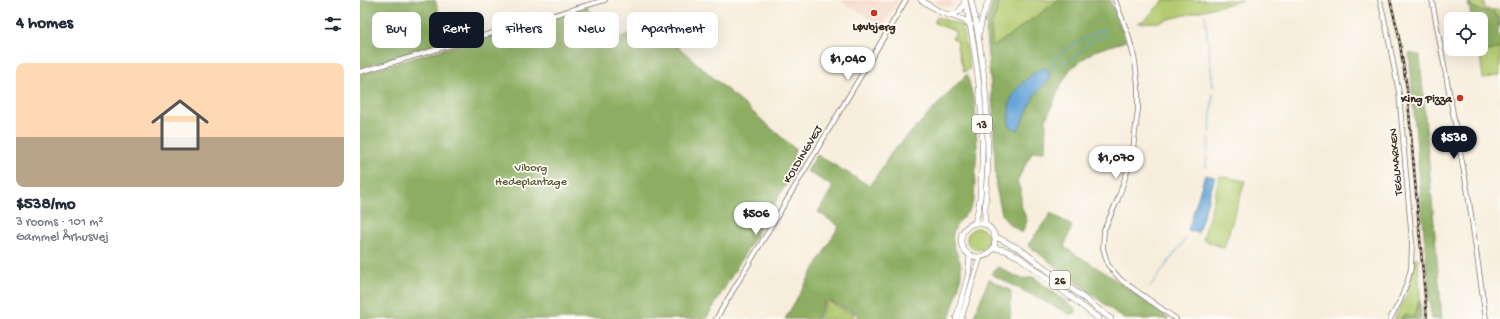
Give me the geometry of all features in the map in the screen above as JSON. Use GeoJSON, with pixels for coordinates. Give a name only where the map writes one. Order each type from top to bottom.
{"type":"FeatureCollection","features":[{"type":"Feature","properties":{"kind":"main road"},"geometry":{"type":"LineString","coordinates":[[921,0],[947,15],[964,20],[971,26]]}},
{"type":"Feature","properties":{"kind":"main road"},"geometry":{"type":"LineString","coordinates":[[947,15],[959,12],[965,0]]}},
{"type":"Feature","properties":{"kind":"main road","name":"13"},"geometry":{"type":"LineString","coordinates":[[965,0],[979,73],[982,124],[981,185],[978,214],[975,222]]}},
{"type":"Feature","properties":{"kind":"main road","name":"13"},"geometry":{"type":"LineString","coordinates":[[970,0],[985,84],[988,129],[985,224]]}},
{"type":"Feature","properties":{"kind":"main road"},"geometry":{"type":"LineString","coordinates":[[978,38],[982,18],[989,0]]}},
{"type":"Feature","properties":{"kind":"main road"},"geometry":{"type":"LineString","coordinates":[[975,222],[985,224],[992,229],[996,238],[994,248],[988,254],[980,257],[970,255],[962,247],[961,235],[965,228],[975,222]]}},
{"type":"Feature","properties":{"kind":"main road","name":"26"},"geometry":{"type":"LineString","coordinates":[[996,238],[1020,249],[1110,319]]}},
{"type":"Feature","properties":{"kind":"main road","name":"26"},"geometry":{"type":"LineString","coordinates":[[994,248],[1005,250],[1019,257],[1099,319]]}},
{"type":"Feature","properties":{"kind":"main road"},"geometry":{"type":"LineString","coordinates":[[956,319],[968,276],[970,255]]}},
{"type":"Feature","properties":{"kind":"main road"},"geometry":{"type":"LineString","coordinates":[[961,319],[980,257]]}},
{"type":"Feature","properties":{"kind":"street"},"geometry":{"type":"LineString","coordinates":[[360,72],[605,0]]}},
{"type":"Feature","properties":{"kind":"street","name":"KOLDINGVEJ"},"geometry":{"type":"LineString","coordinates":[[716,319],[906,0]]}},
{"type":"Feature","properties":{"kind":"street"},"geometry":{"type":"LineString","coordinates":[[1115,0],[1128,34],[1135,61],[1138,86],[1138,109],[1132,157],[1118,199],[1104,230],[1103,248],[1108,264],[1121,280],[1176,319]]}},
{"type":"Feature","properties":{"kind":"street","name":"TEGLMARKEN"},"geometry":{"type":"LineString","coordinates":[[1380,0],[1399,93],[1412,242],[1411,268],[1408,280],[1400,301],[1390,319]]}},
{"type":"Feature","properties":{"kind":"street"},"geometry":{"type":"LineString","coordinates":[[1432,0],[1468,194],[1486,319]]}},
{"type":"Feature","properties":{"kind":"shaded area","name":"Løvbjerg"},"geometry":{"type":"Polygon","coordinates":[[[840,0],[898,0],[883,27],[840,0]]]}},
{"type":"Feature","properties":{"kind":"shaded area"},"geometry":{"type":"Polygon","coordinates":[[[932,0],[951,0],[953,7],[940,6],[932,0]]]}},
{"type":"Feature","properties":{"kind":"green space"},"geometry":{"type":"Polygon","coordinates":[[[360,0],[435,0],[439,12],[429,12],[429,47],[360,68],[360,0]]]}},
{"type":"Feature","properties":{"kind":"green space"},"geometry":{"type":"Polygon","coordinates":[[[993,0],[1001,0],[991,27],[993,47],[1059,0],[1110,0],[1126,41],[1094,51],[1070,69],[1062,83],[1046,119],[1045,151],[1032,152],[1017,181],[1021,191],[1021,205],[1027,221],[1022,233],[1007,222],[1002,214],[996,187],[993,109],[986,35],[987,21],[993,0]]]}},
{"type":"Feature","properties":{"kind":"green space"},"geometry":{"type":"Polygon","coordinates":[[[1001,0],[1059,0],[992,48],[991,27],[1001,0]]]}},
{"type":"Feature","properties":{"kind":"green space"},"geometry":{"type":"Polygon","coordinates":[[[1165,0],[1243,0],[1158,22],[1138,23],[1146,19],[1165,0]]]}},
{"type":"Feature","properties":{"kind":"green space"},"geometry":{"type":"Polygon","coordinates":[[[1468,0],[1484,0],[1484,9],[1500,10],[1500,20],[1497,16],[1472,7],[1468,0]]]}},
{"type":"Feature","properties":{"kind":"green space"},"geometry":{"type":"Polygon","coordinates":[[[1468,3],[1477,9],[1494,12],[1499,24],[1498,32],[1500,37],[1500,48],[1488,51],[1488,12],[1470,12],[1468,3]]]}},
{"type":"Feature","properties":{"kind":"green space","name":"Viborg Hedeplantage"},"geometry":{"type":"Polygon","coordinates":[[[587,6],[589,12],[567,12],[587,6]]]}},
{"type":"Feature","properties":{"kind":"green space","name":"Viborg Hedeplantage"},"geometry":{"type":"Polygon","coordinates":[[[564,13],[564,48],[619,48],[619,38],[627,35],[627,48],[679,48],[795,149],[793,158],[800,161],[706,319],[360,319],[360,74],[447,48],[484,48],[484,37],[492,34],[492,48],[556,48],[556,15],[564,13]]]}},
{"type":"Feature","properties":{"kind":"green space"},"geometry":{"type":"Polygon","coordinates":[[[937,17],[963,26],[970,69],[964,72],[957,47],[958,42],[952,38],[956,33],[955,31],[934,23],[937,17]]]}},
{"type":"Feature","properties":{"kind":"green space"},"geometry":{"type":"Polygon","coordinates":[[[1500,48],[1500,75],[1483,79],[1480,56],[1488,56],[1488,51],[1500,48]]]}},
{"type":"Feature","properties":{"kind":"green space"},"geometry":{"type":"Polygon","coordinates":[[[1409,53],[1420,55],[1442,319],[1431,319],[1409,53]]]}},
{"type":"Feature","properties":{"kind":"green space"},"geometry":{"type":"Polygon","coordinates":[[[967,74],[975,106],[977,145],[974,199],[970,210],[956,225],[953,233],[953,243],[961,266],[961,277],[949,319],[856,319],[858,315],[826,299],[818,319],[785,319],[839,226],[818,212],[833,187],[807,171],[817,155],[870,186],[892,152],[967,74]]]}},
{"type":"Feature","properties":{"kind":"green space"},"geometry":{"type":"Polygon","coordinates":[[[1220,176],[1245,181],[1224,248],[1203,240],[1220,176]]]}},
{"type":"Feature","properties":{"kind":"green space"},"geometry":{"type":"Polygon","coordinates":[[[1051,213],[1072,226],[1064,247],[1110,276],[1169,319],[1124,319],[1028,245],[1051,213]]]}},
{"type":"Feature","properties":{"kind":"green space"},"geometry":{"type":"Polygon","coordinates":[[[974,228],[982,228],[989,235],[989,243],[982,250],[974,250],[967,243],[967,235],[974,228]]]}},
{"type":"Feature","properties":{"kind":"green space"},"geometry":{"type":"Polygon","coordinates":[[[1415,258],[1418,258],[1421,319],[1394,319],[1408,292],[1415,258]]]}},
{"type":"Feature","properties":{"kind":"green space"},"geometry":{"type":"Polygon","coordinates":[[[999,267],[1019,278],[1033,277],[1075,308],[1075,313],[1069,314],[991,274],[999,267]]]}},
{"type":"Feature","properties":{"kind":"green space"},"geometry":{"type":"Polygon","coordinates":[[[989,279],[1011,291],[1010,319],[973,319],[989,279]]]}},
{"type":"Feature","properties":{"kind":"green space"},"geometry":{"type":"Polygon","coordinates":[[[1419,299],[1421,319],[1401,319],[1402,316],[1415,315],[1419,299]]]}},
{"type":"Feature","properties":{"kind":"green space"},"geometry":{"type":"Polygon","coordinates":[[[827,301],[854,315],[853,319],[820,319],[827,301]]]}},
{"type":"Feature","properties":{"kind":"water"},"geometry":{"type":"Polygon","coordinates":[[[1045,67],[1051,78],[1035,94],[1018,130],[1009,126],[1009,106],[1015,92],[1023,82],[1045,67]]]}},
{"type":"Feature","properties":{"kind":"water"},"geometry":{"type":"Polygon","coordinates":[[[1205,175],[1215,177],[1198,233],[1188,230],[1205,175]]]}},
{"type":"Feature","properties":{"kind":"waterway"},"geometry":{"type":"LineString","coordinates":[[1205,15],[1213,87]]}},
{"type":"Feature","properties":{"kind":"waterway"},"geometry":{"type":"LineString","coordinates":[[1046,70],[1054,67],[1052,59],[1056,56],[1094,33],[1106,29]]}},
{"type":"Feature","properties":{"kind":"waterway"},"geometry":{"type":"LineString","coordinates":[[1060,64],[1067,61],[1096,38],[1105,37],[1106,34]]}},
{"type":"Feature","properties":{"kind":"waterway"},"geometry":{"type":"LineString","coordinates":[[1206,167],[1213,94]]}},
{"type":"Feature","properties":{"kind":"waterway"},"geometry":{"type":"LineString","coordinates":[[1149,288],[1187,237]]}},
{"type":"Feature","properties":{"kind":"railway"},"geometry":{"type":"LineString","coordinates":[[1390,0],[1398,32],[1407,89],[1427,319]]}},
{"type":"Feature","properties":{"kind":"place","name":"Løvbjerg"},"geometry":{"type":"Point","coordinates":[874,13]}},
{"type":"Feature","properties":{"kind":"place","name":"King Pizza"},"geometry":{"type":"Point","coordinates":[1460,98]}}]}
